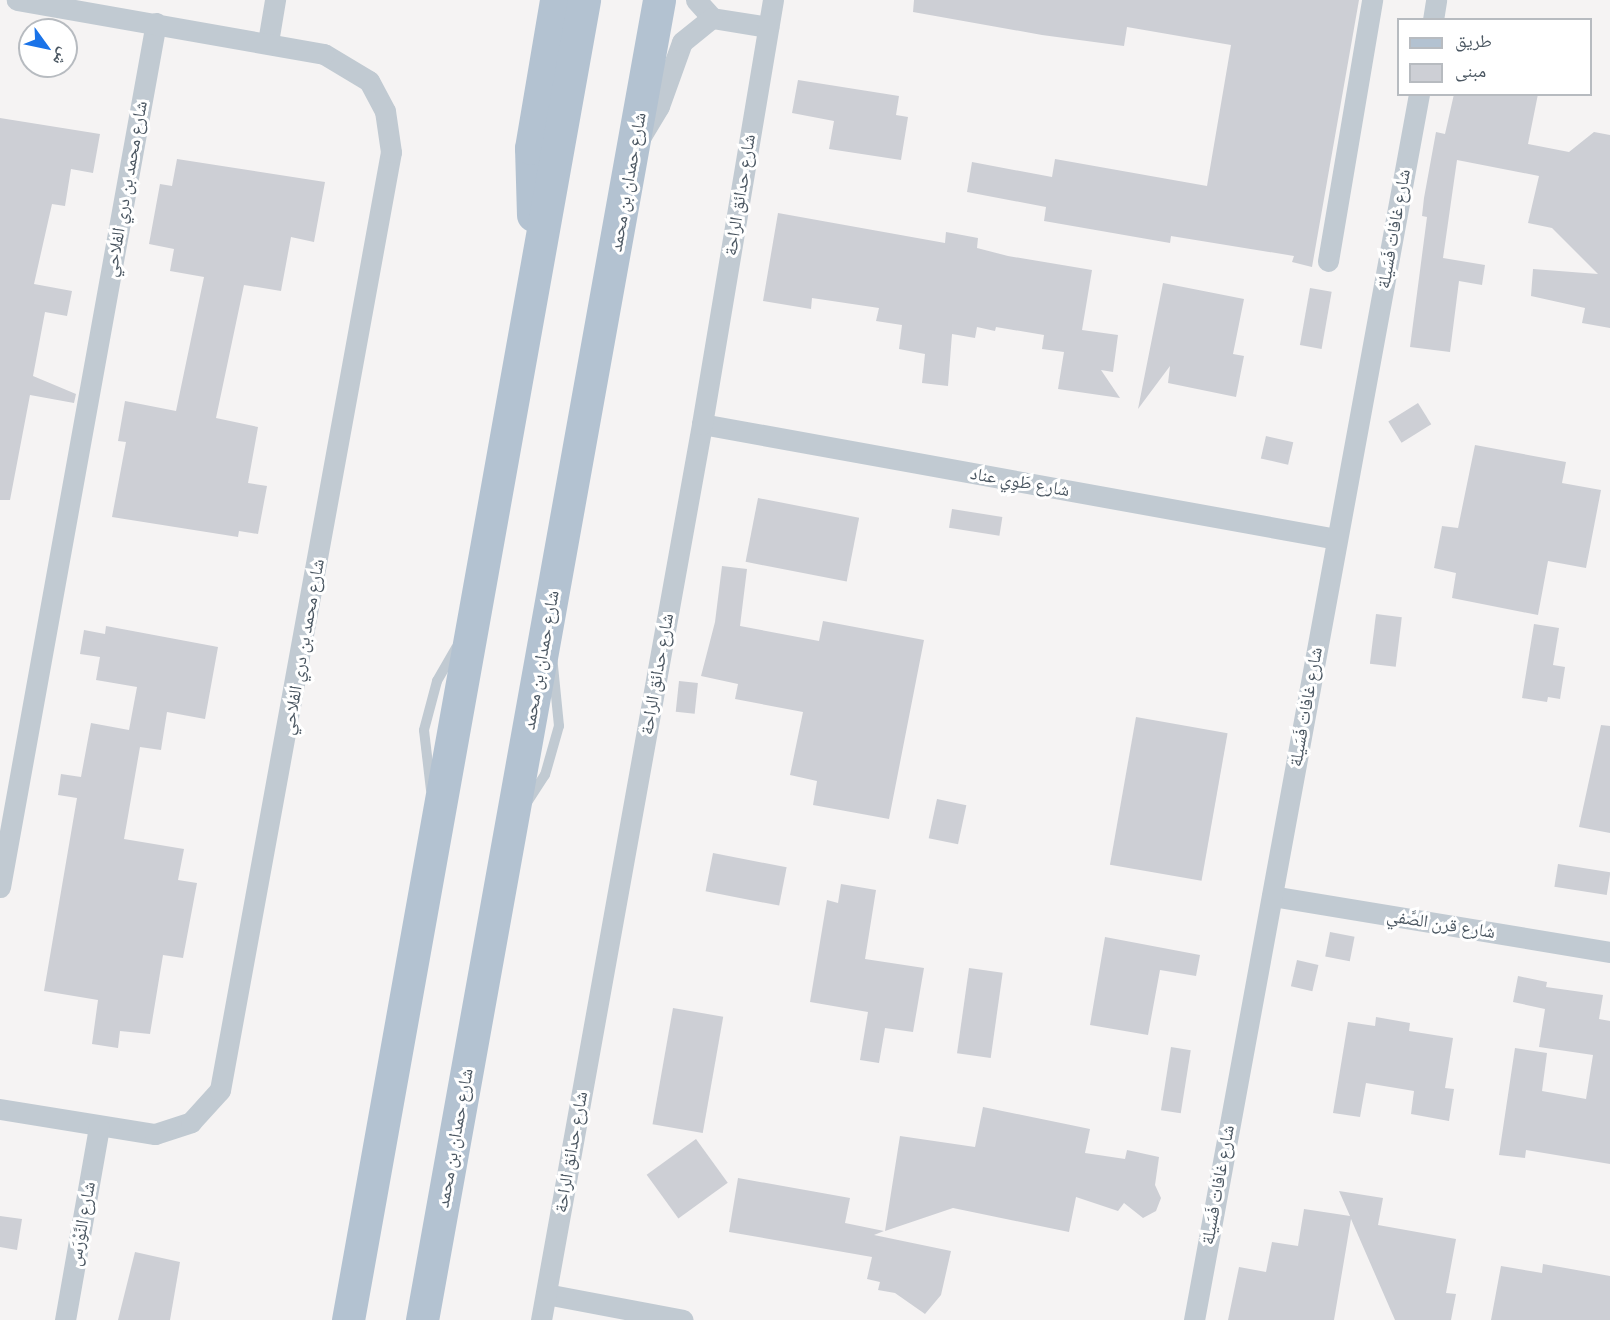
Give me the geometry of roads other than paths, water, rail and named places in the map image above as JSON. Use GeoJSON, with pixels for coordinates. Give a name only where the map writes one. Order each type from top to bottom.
{"type":"FeatureCollection","features":[{"type":"Feature","properties":{"kind":"main road"},"geometry":{"type":"LineString","coordinates":[[540,243],[531,196],[531,148],[556,0]]}},
{"type":"Feature","properties":{"kind":"main road"},"geometry":{"type":"LineString","coordinates":[[348,1320],[584,0]]}},
{"type":"Feature","properties":{"kind":"main road","name":"شارع حمدان بن محمد"},"geometry":{"type":"LineString","coordinates":[[422,1320],[659,0]]}},
{"type":"Feature","properties":{"kind":"street","name":"شارع محمد بن دري الفلاحي"},"geometry":{"type":"LineString","coordinates":[[0,1109],[99,1128],[155,1134],[180,1128],[210,1106],[225,1073],[388,175],[390,129],[369,81],[324,54],[42,2],[17,0]]}},
{"type":"Feature","properties":{"kind":"street"},"geometry":{"type":"LineString","coordinates":[[268,42],[275,0]]}},
{"type":"Feature","properties":{"kind":"street"},"geometry":{"type":"LineString","coordinates":[[696,0],[712,18],[768,27]]}},
{"type":"Feature","properties":{"kind":"street","name":"شارع حدائق الراحة"},"geometry":{"type":"LineString","coordinates":[[541,1320],[702,424],[773,0]]}},
{"type":"Feature","properties":{"kind":"street"},"geometry":{"type":"LineString","coordinates":[[1328,261],[1372,0]]}},
{"type":"Feature","properties":{"kind":"street"},"geometry":{"type":"LineString","coordinates":[[1433,18],[1436,0]]}},
{"type":"Feature","properties":{"kind":"street"},"geometry":{"type":"LineString","coordinates":[[634,147],[660,106],[682,42],[712,18]]}},
{"type":"Feature","properties":{"kind":"street","name":"شارع محمد بن دري الفلاحي"},"geometry":{"type":"LineString","coordinates":[[0,887],[156,23]]}},
{"type":"Feature","properties":{"kind":"street","name":"شارع غافات فَسَيلة"},"geometry":{"type":"LineString","coordinates":[[1194,1320],[1419,96]]}},
{"type":"Feature","properties":{"kind":"street","name":"شارع طَوِي عناد"},"geometry":{"type":"LineString","coordinates":[[702,424],[1337,540]]}},
{"type":"Feature","properties":{"kind":"street","name":"شارع قرن الصَّفي"},"geometry":{"type":"LineString","coordinates":[[1272,896],[1610,952]]}},
{"type":"Feature","properties":{"kind":"street","name":"شارع النَّوْرَس"},"geometry":{"type":"LineString","coordinates":[[65,1320],[99,1128]]}},
{"type":"Feature","properties":{"kind":"street"},"geometry":{"type":"LineString","coordinates":[[546,1294],[683,1320]]}}]}
